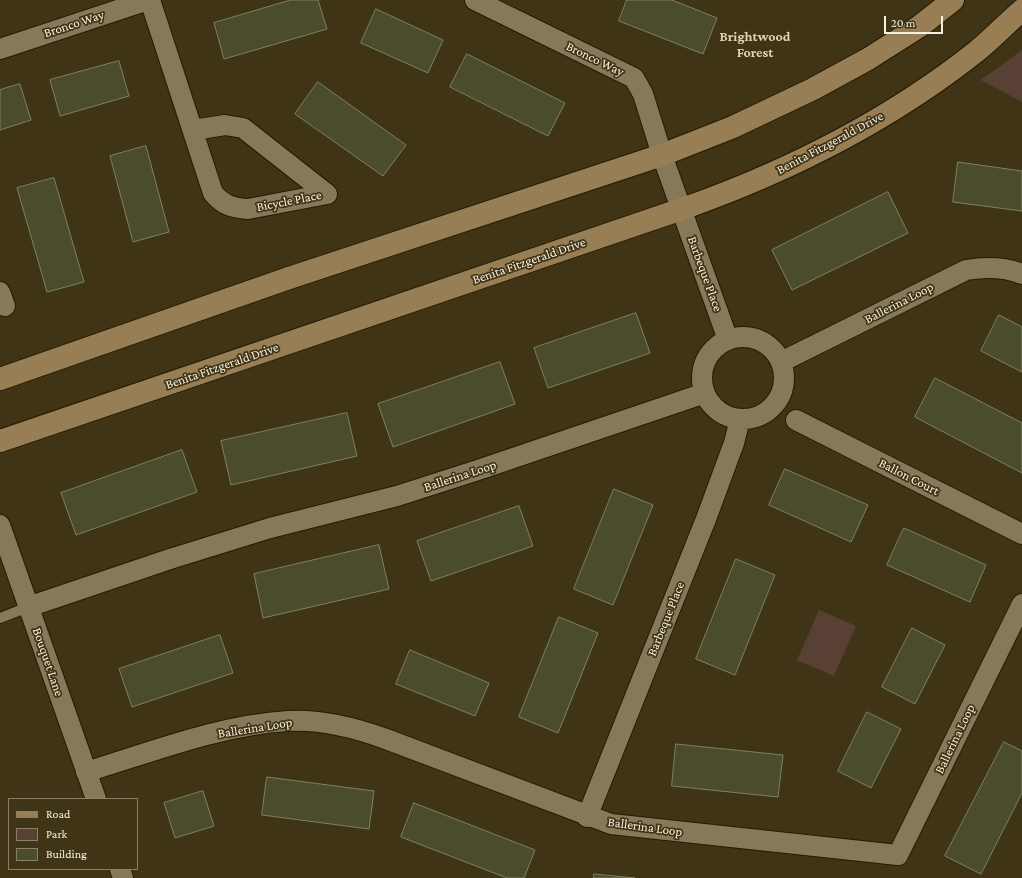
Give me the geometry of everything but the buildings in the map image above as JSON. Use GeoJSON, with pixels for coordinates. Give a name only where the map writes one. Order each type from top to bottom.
{"type":"FeatureCollection","features":[{"type":"Feature","properties":{"kind":"main road"},"geometry":{"type":"LineString","coordinates":[[0,379],[289,278],[662,155],[733,127],[813,89],[882,50],[920,26],[953,0]]}},
{"type":"Feature","properties":{"kind":"main road","name":"Benita Fitzgerald Drive"},"geometry":{"type":"LineString","coordinates":[[0,441],[682,209],[778,171],[888,112],[978,50],[1022,10]]}},
{"type":"Feature","properties":{"kind":"street","name":"Bronco Way"},"geometry":{"type":"LineString","coordinates":[[0,49],[149,0]]}},
{"type":"Feature","properties":{"kind":"street","name":"Bicycle Place"},"geometry":{"type":"LineString","coordinates":[[149,0],[213,193],[220,202],[235,208],[248,209],[327,194],[243,128],[225,125],[193,130]]}},
{"type":"Feature","properties":{"kind":"street","name":"Bronco Way"},"geometry":{"type":"LineString","coordinates":[[475,0],[634,78],[645,99],[662,155],[682,209]]}},
{"type":"Feature","properties":{"kind":"street","name":"Barbeque Place"},"geometry":{"type":"LineString","coordinates":[[682,209],[728,340]]}},
{"type":"Feature","properties":{"kind":"street","name":"Ballerina Loop"},"geometry":{"type":"LineString","coordinates":[[782,362],[966,270],[977,268],[1004,269],[1022,274]]}},
{"type":"Feature","properties":{"kind":"street"},"geometry":{"type":"LineString","coordinates":[[741,337],[753,338],[765,343],[775,351],[782,362],[784,386],[780,397],[773,407],[763,414],[752,418],[740,419],[729,417],[710,403],[705,393],[702,380],[705,364],[717,346],[728,340],[741,337]]}},
{"type":"Feature","properties":{"kind":"street","name":"Ballerina Loop"},"geometry":{"type":"LineString","coordinates":[[28,607],[170,559],[270,528],[397,496],[705,393]]}},
{"type":"Feature","properties":{"kind":"street","name":"Barbeque Place"},"geometry":{"type":"LineString","coordinates":[[587,817],[706,519],[734,443],[740,419]]}},
{"type":"Feature","properties":{"kind":"street","name":"Ballon Court"},"geometry":{"type":"LineString","coordinates":[[796,420],[1022,534]]}},
{"type":"Feature","properties":{"kind":"street","name":"Bouquet Lane"},"geometry":{"type":"LineString","coordinates":[[0,525],[96,798]]}},
{"type":"Feature","properties":{"kind":"street","name":"Ballerina Loop"},"geometry":{"type":"LineString","coordinates":[[86,772],[225,731],[289,721],[307,722],[350,728],[380,736],[587,817],[625,827],[898,855],[1022,604]]}},
{"type":"Feature","properties":{"kind":"lane"},"geometry":{"type":"LineString","coordinates":[[0,618],[28,607]]}},
{"type":"Feature","properties":{"kind":"green space"},"geometry":{"type":"Polygon","coordinates":[[[1022,50],[1022,102],[981,80],[1022,50]]]}},
{"type":"Feature","properties":{"kind":"green space"},"geometry":{"type":"Polygon","coordinates":[[[819,610],[856,626],[834,676],[797,660],[819,610]]]}},
{"type":"Feature","properties":{"kind":"district","name":"Brightwood Forest"},"geometry":{"type":"Point","coordinates":[755,46]}}]}
